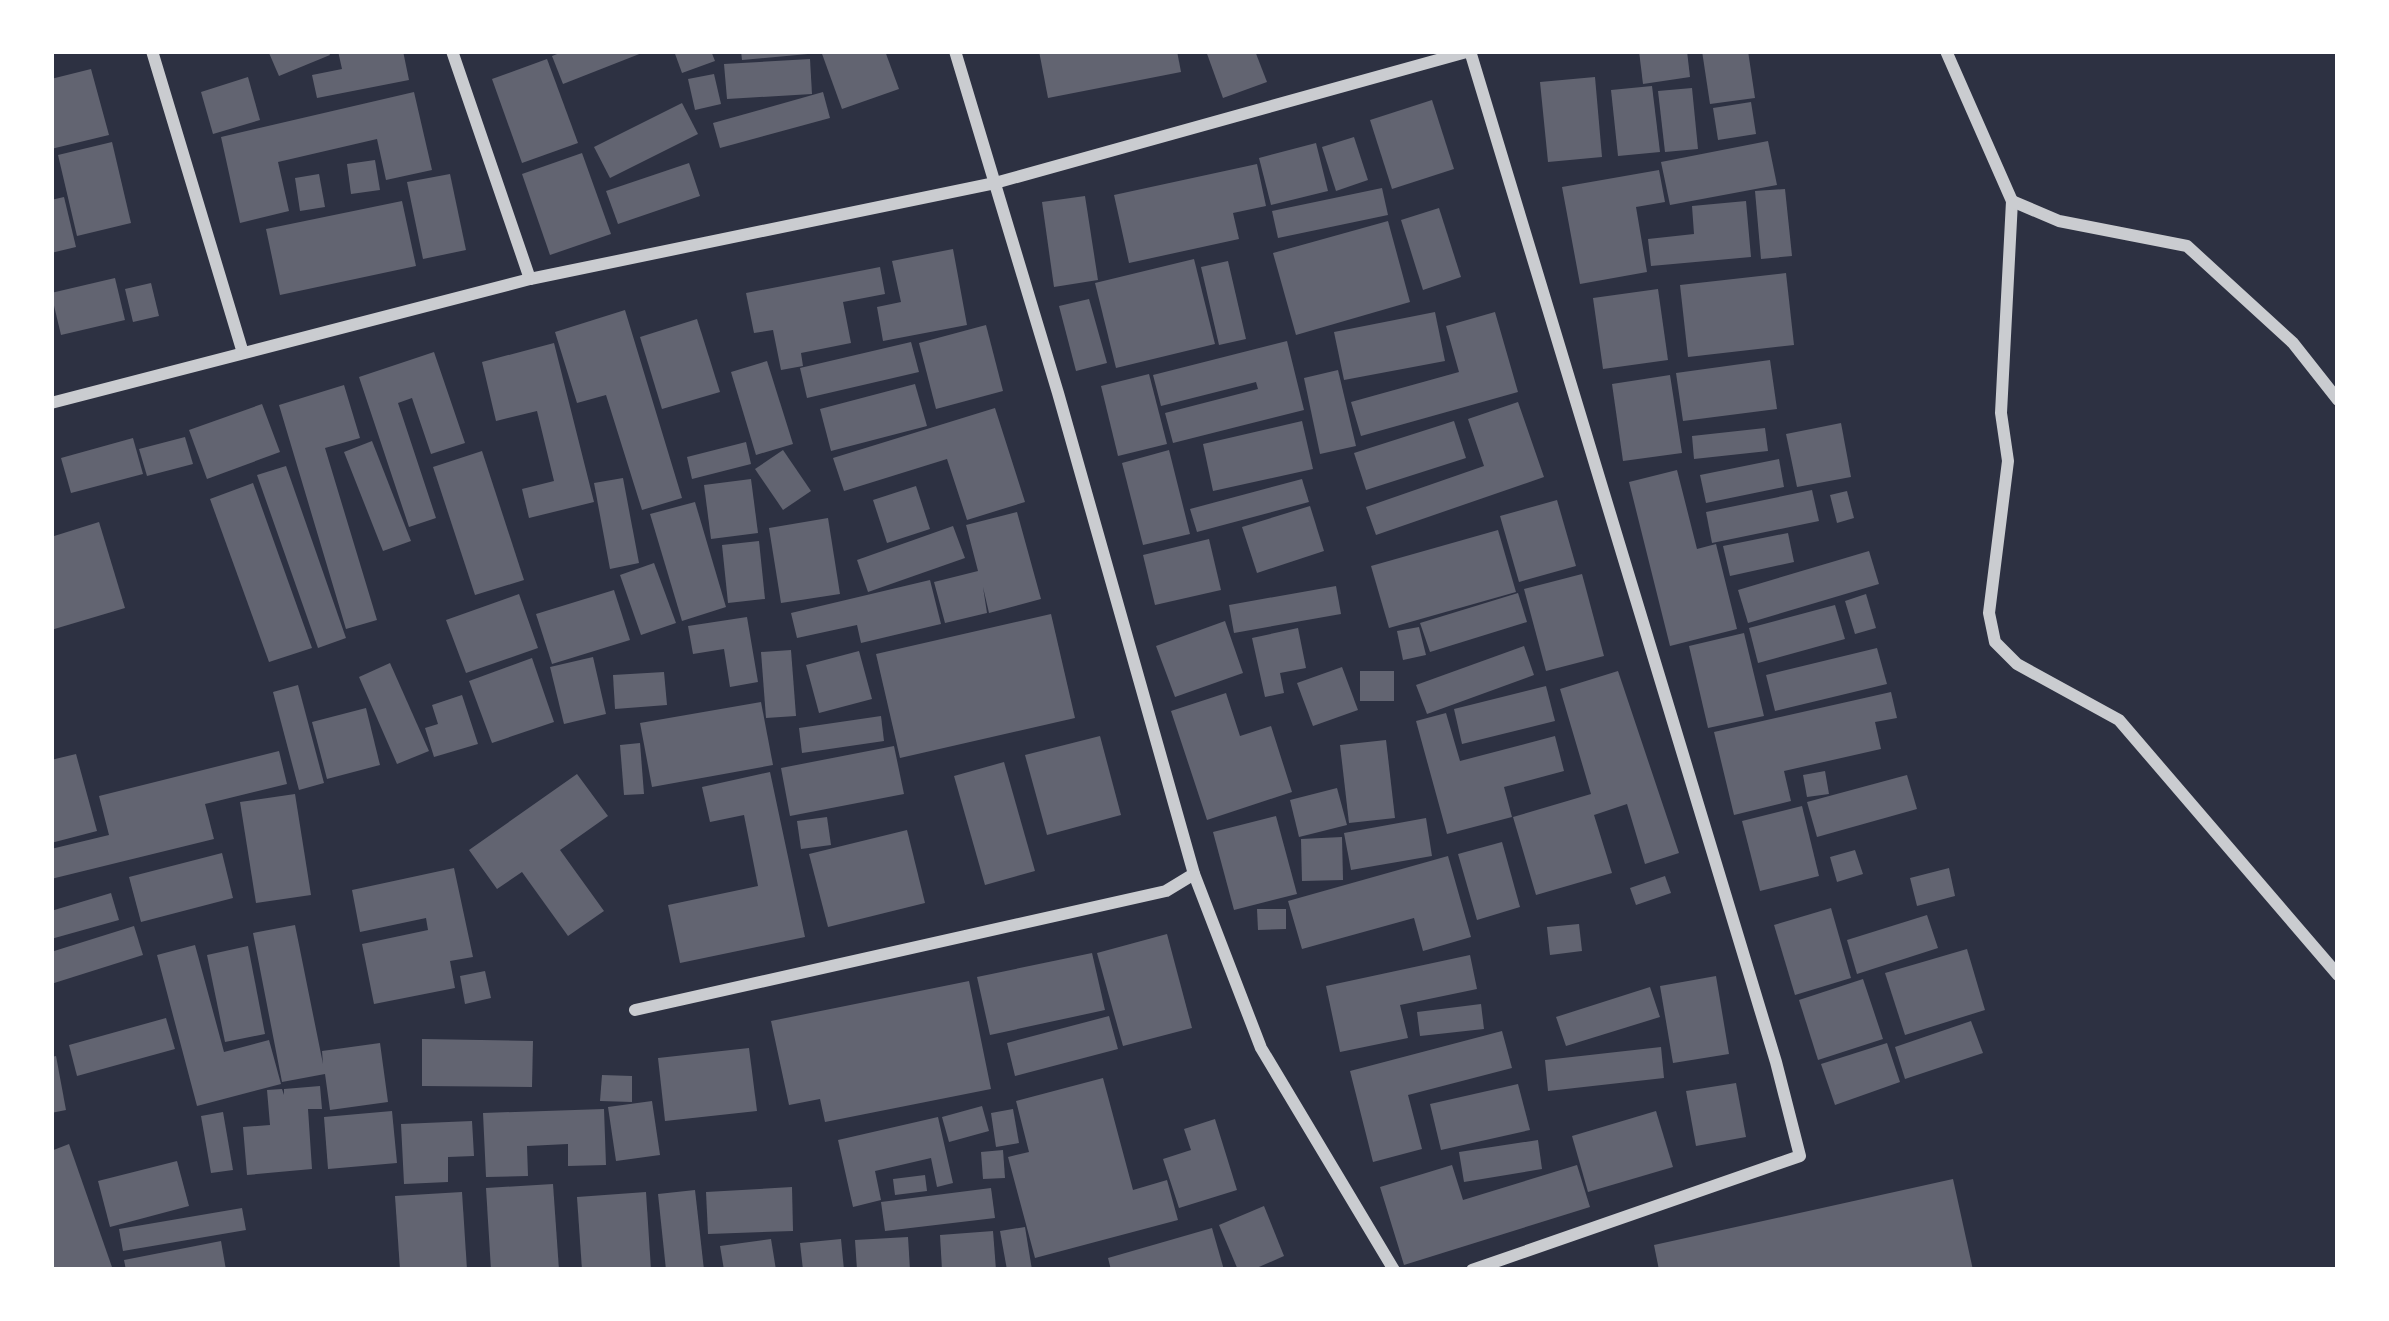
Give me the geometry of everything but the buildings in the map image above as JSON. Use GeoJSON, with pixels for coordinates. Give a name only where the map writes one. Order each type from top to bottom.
{"type":"FeatureCollection","features":[{"type":"Feature","properties":{"kind":"street"},"geometry":{"type":"LineString","coordinates":[[152,51],[243,353]]}},
{"type":"Feature","properties":{"kind":"street"},"geometry":{"type":"LineString","coordinates":[[452,51],[530,279]]}},
{"type":"Feature","properties":{"kind":"street"},"geometry":{"type":"LineString","coordinates":[[956,51],[1194,874],[1261,1048],[1394,1270]]}},
{"type":"Feature","properties":{"kind":"street"},"geometry":{"type":"LineString","coordinates":[[51,403],[530,279],[995,183],[1470,51],[1800,1156],[1472,1270]]}},
{"type":"Feature","properties":{"kind":"street"},"geometry":{"type":"LineString","coordinates":[[1946,51],[2012,201],[2001,413],[2008,461],[1989,613],[1995,642],[2017,664],[2119,720],[2338,975]]}},
{"type":"Feature","properties":{"kind":"street"},"geometry":{"type":"LineString","coordinates":[[2012,201],[2059,221],[2187,246],[2293,343],[2338,400]]}},
{"type":"Feature","properties":{"kind":"street"},"geometry":{"type":"LineString","coordinates":[[635,1010],[1166,891],[1194,874]]}}]}
